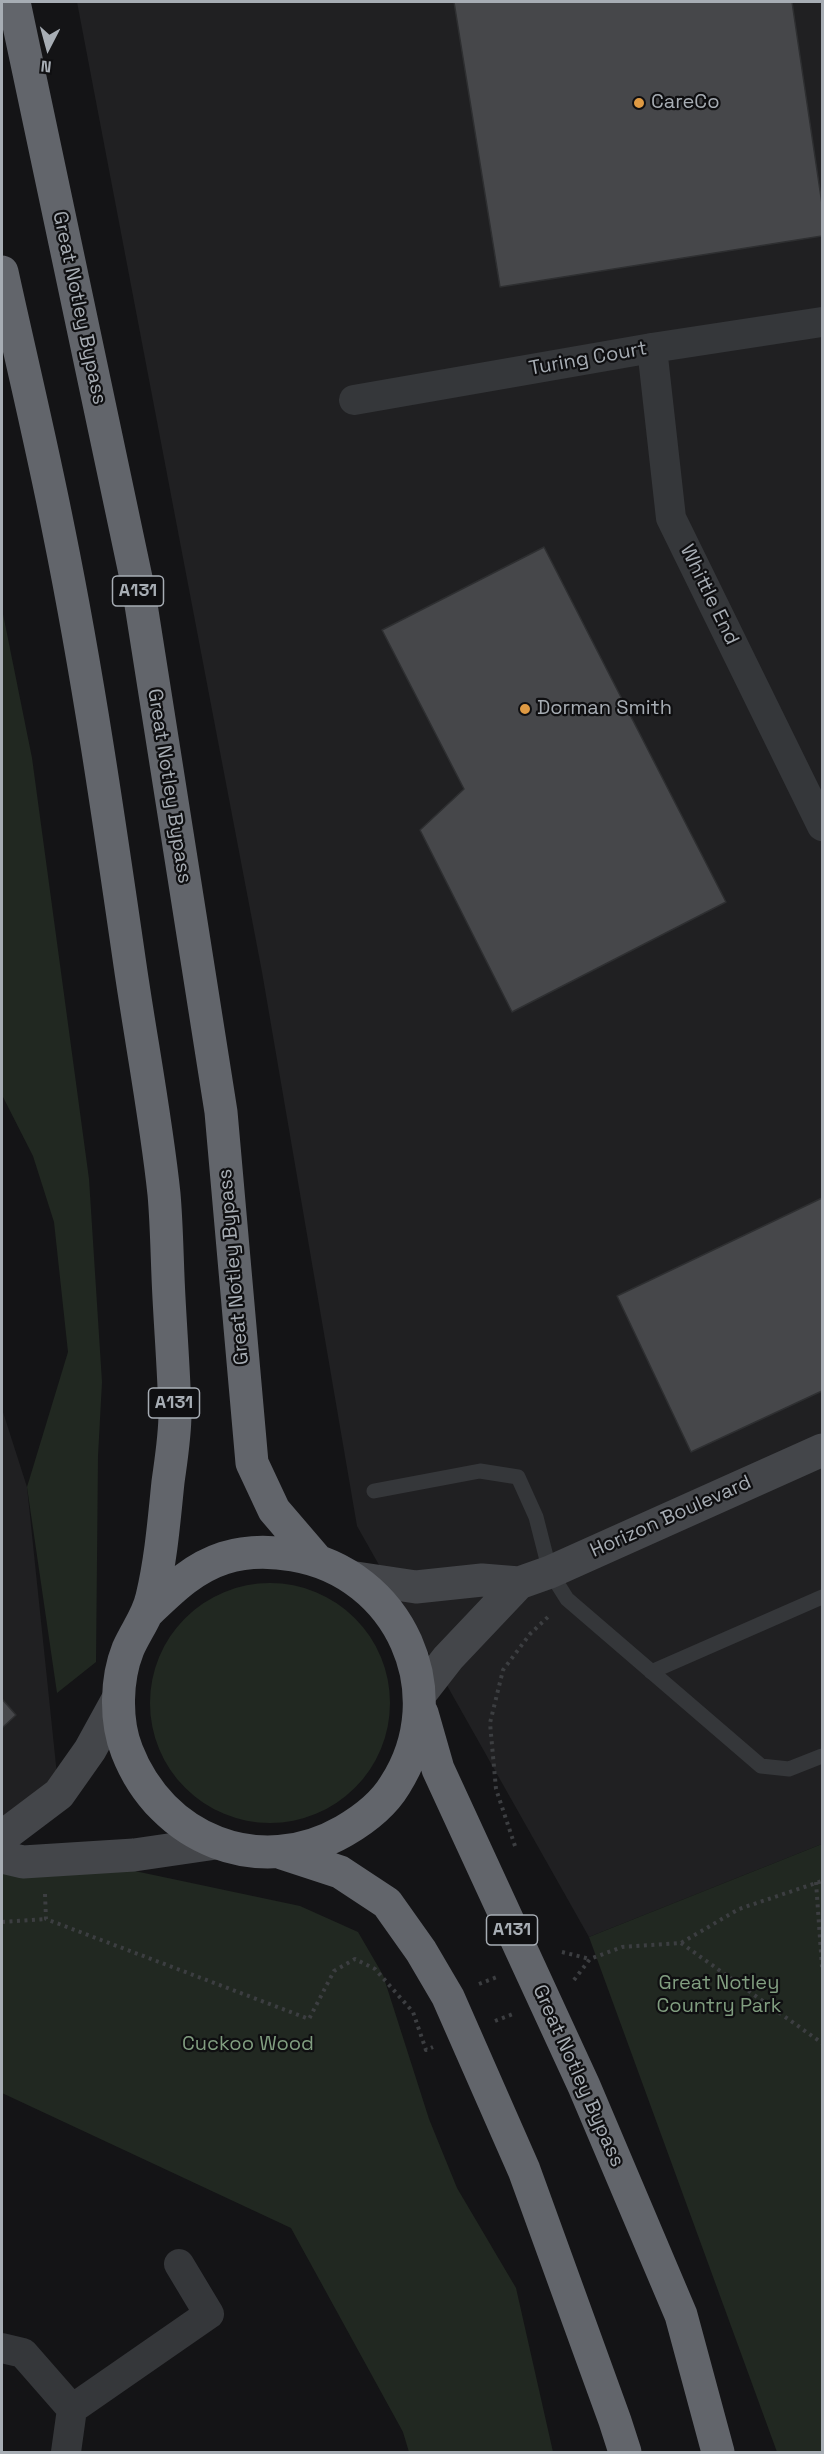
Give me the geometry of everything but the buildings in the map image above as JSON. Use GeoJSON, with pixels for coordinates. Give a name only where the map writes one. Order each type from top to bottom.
{"type":"FeatureCollection","features":[{"type":"Feature","properties":{"kind":"highway","name":"Great Notley Bypass"},"geometry":{"type":"LineString","coordinates":[[14,2],[141,604],[221,1112],[252,1464],[274,1510],[316,1559],[356,1578],[388,1610],[411,1650],[420,1700],[438,1769],[584,2086],[681,2315],[718,2452]]}},
{"type":"Feature","properties":{"kind":"highway","name":"A131"},"geometry":{"type":"LineString","coordinates":[[2,272],[59,531],[100,758],[164,1194],[175,1419],[160,1563],[149,1611]]}},
{"type":"Feature","properties":{"kind":"highway"},"geometry":{"type":"LineString","coordinates":[[316,1559],[271,1551],[224,1558],[182,1579],[149,1611],[126,1652],[118,1699],[124,1745],[144,1787],[175,1821],[216,1843],[248,1851],[282,1853],[340,1872],[387,1903],[421,1951],[448,1997],[524,2170],[625,2452]]}},
{"type":"Feature","properties":{"kind":"highway"},"geometry":{"type":"LineString","coordinates":[[282,1853],[324,1842],[334,1837],[363,1820],[393,1789],[413,1749],[420,1700]]}},
{"type":"Feature","properties":{"kind":"street","name":"Turing Court"},"geometry":{"type":"LineString","coordinates":[[354,400],[652,348],[822,322]]}},
{"type":"Feature","properties":{"kind":"street","name":"Whittle End"},"geometry":{"type":"LineString","coordinates":[[652,348],[671,518],[822,826]]}},
{"type":"Feature","properties":{"kind":"street","name":"Horizon Boulevard"},"geometry":{"type":"LineString","coordinates":[[356,1578],[416,1587],[482,1580],[558,1585],[822,1450]]}},
{"type":"Feature","properties":{"kind":"street","name":"Horizon Boulevard"},"geometry":{"type":"LineString","coordinates":[[420,1700],[448,1658],[519,1583]]}},
{"type":"Feature","properties":{"kind":"street"},"geometry":{"type":"LineString","coordinates":[[2,1837],[59,1794],[90,1750],[118,1699]]}},
{"type":"Feature","properties":{"kind":"street"},"geometry":{"type":"LineString","coordinates":[[2,1857],[23,1862],[43,1861],[134,1855],[216,1843]]}},
{"type":"Feature","properties":{"kind":"street"},"geometry":{"type":"LineString","coordinates":[[66,2452],[72,2409],[209,2314],[179,2264]]}},
{"type":"Feature","properties":{"kind":"street"},"geometry":{"type":"LineString","coordinates":[[2,2348],[23,2353],[72,2409]]}},
{"type":"Feature","properties":{"kind":"lane"},"geometry":{"type":"LineString","coordinates":[[374,1491],[480,1471],[518,1477],[536,1517],[558,1585],[651,1672],[761,1766],[789,1769],[822,1756]]}},
{"type":"Feature","properties":{"kind":"lane"},"geometry":{"type":"LineString","coordinates":[[651,1672],[822,1597]]}},
{"type":"Feature","properties":{"kind":"path"},"geometry":{"type":"LineString","coordinates":[[518,1856],[496,1789],[490,1723],[503,1670],[530,1634],[558,1585]]}},
{"type":"Feature","properties":{"kind":"path"},"geometry":{"type":"LineString","coordinates":[[43,1861],[46,1919]]}},
{"type":"Feature","properties":{"kind":"path"},"geometry":{"type":"LineString","coordinates":[[571,1983],[590,1959],[622,1947],[681,1943],[739,1909],[822,1881]]}},
{"type":"Feature","properties":{"kind":"path"},"geometry":{"type":"LineString","coordinates":[[816,1882],[822,1967]]}},
{"type":"Feature","properties":{"kind":"path"},"geometry":{"type":"LineString","coordinates":[[2,1922],[46,1919],[309,2019],[334,1971],[355,1959],[375,1969],[413,2012],[426,2050],[442,2044]]}},
{"type":"Feature","properties":{"kind":"path"},"geometry":{"type":"LineString","coordinates":[[681,1943],[822,2043]]}},
{"type":"Feature","properties":{"kind":"path"},"geometry":{"type":"LineString","coordinates":[[558,1951],[590,1959]]}},
{"type":"Feature","properties":{"kind":"path"},"geometry":{"type":"LineString","coordinates":[[474,1987],[502,1975]]}},
{"type":"Feature","properties":{"kind":"path"},"geometry":{"type":"LineString","coordinates":[[484,2026],[516,2012]]}},
{"type":"Feature","properties":{"kind":"shaded area"},"geometry":{"type":"Polygon","coordinates":[[[77,2],[822,2],[822,1844],[589,1937],[357,1526],[262,972],[77,2]]]}},
{"type":"Feature","properties":{"kind":"shaded area"},"geometry":{"type":"Polygon","coordinates":[[[2,1409],[27,1487],[59,1794],[2,1837],[2,1409]]]}},
{"type":"Feature","properties":{"kind":"green space"},"geometry":{"type":"Polygon","coordinates":[[[2,609],[32,758],[89,1179],[102,1382],[98,1456],[96,1662],[57,1693],[27,1487],[68,1352],[54,1222],[33,1156],[2,1095],[2,609]]]}},
{"type":"Feature","properties":{"kind":"green space"},"geometry":{"type":"Polygon","coordinates":[[[258,1583],[282,1583],[305,1588],[327,1597],[355,1618],[370,1636],[381,1657],[388,1680],[390,1703],[388,1726],[381,1749],[370,1770],[355,1788],[327,1809],[305,1818],[282,1823],[258,1823],[235,1818],[213,1809],[194,1796],[177,1779],[164,1760],[155,1738],[150,1715],[150,1691],[155,1668],[164,1646],[177,1627],[194,1610],[213,1597],[235,1588],[258,1583]]]}},
{"type":"Feature","properties":{"kind":"green space","name":"Great Notley Country Park"},"geometry":{"type":"Polygon","coordinates":[[[822,1844],[822,2452],[777,2452],[589,1937],[822,1844]]]}},
{"type":"Feature","properties":{"kind":"green space","name":"Cuckoo Wood"},"geometry":{"type":"Polygon","coordinates":[[[2,1855],[130,1870],[300,1906],[358,1932],[383,1975],[429,2119],[457,2188],[516,2288],[553,2452],[409,2452],[403,2432],[291,2228],[2,2093],[2,1855]]]}},
{"type":"Feature","properties":{"kind":"place","name":"CareCo"},"geometry":{"type":"Point","coordinates":[639,103]}},
{"type":"Feature","properties":{"kind":"place","name":"Dorman Smith"},"geometry":{"type":"Point","coordinates":[525,709]}}]}
